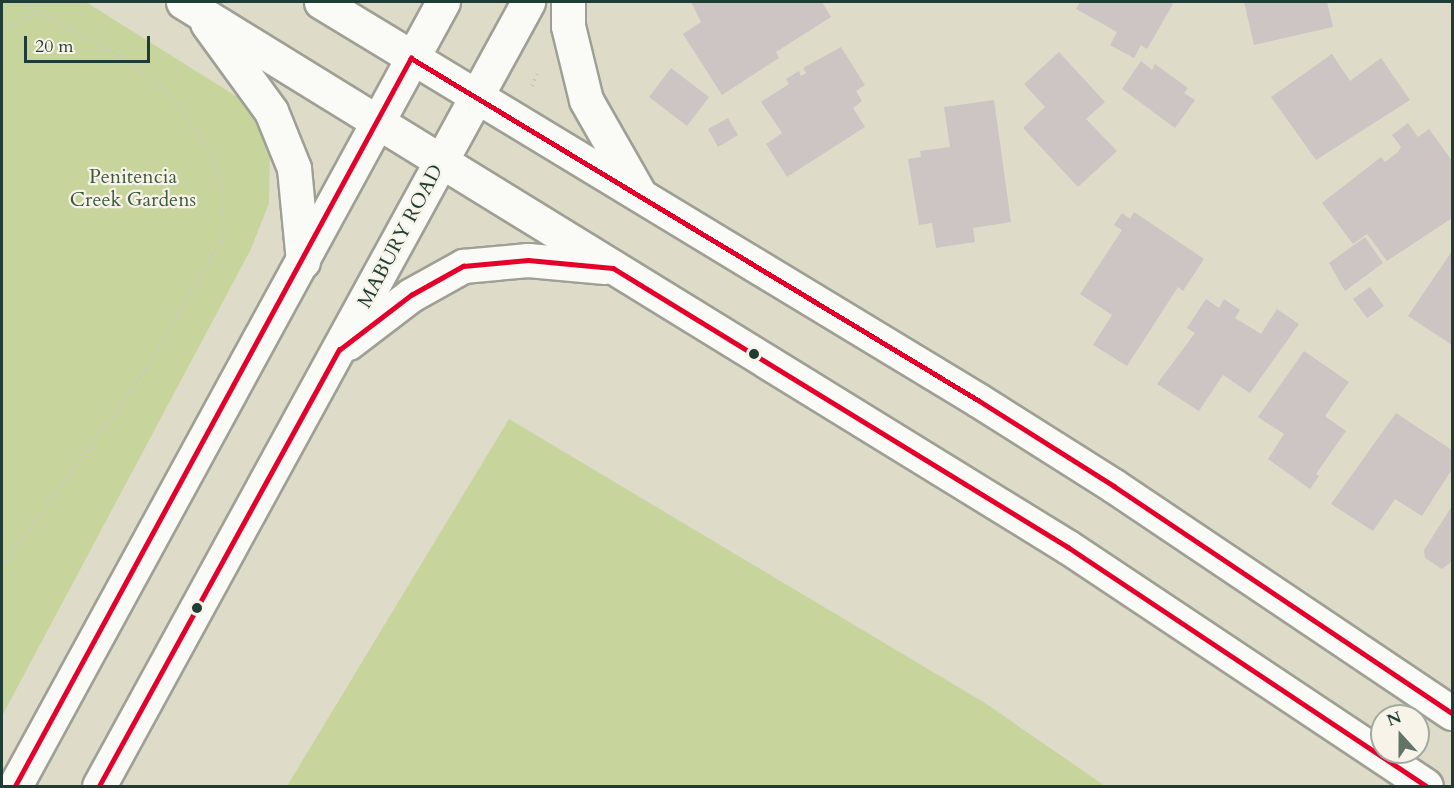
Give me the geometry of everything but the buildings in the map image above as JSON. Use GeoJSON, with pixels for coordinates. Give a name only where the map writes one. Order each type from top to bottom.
{"type":"FeatureCollection","features":[{"type":"Feature","properties":{"kind":"main road"},"geometry":{"type":"LineString","coordinates":[[321,2],[641,195],[1114,486],[1452,713]]}},
{"type":"Feature","properties":{"kind":"main road"},"geometry":{"type":"LineString","coordinates":[[15,786],[443,2]]}},
{"type":"Feature","properties":{"kind":"main road","name":"MABURY ROAD"},"geometry":{"type":"LineString","coordinates":[[99,786],[528,2]]}},
{"type":"Feature","properties":{"kind":"main road"},"geometry":{"type":"LineString","coordinates":[[568,2],[568,26],[586,100],[641,195]]}},
{"type":"Feature","properties":{"kind":"main road"},"geometry":{"type":"LineString","coordinates":[[190,6],[378,120],[439,163],[1068,547],[1426,786]]}},
{"type":"Feature","properties":{"kind":"main road"},"geometry":{"type":"LineString","coordinates":[[190,6],[271,111],[294,168],[303,262]]}},
{"type":"Feature","properties":{"kind":"main road"},"geometry":{"type":"LineString","coordinates":[[339,350],[411,296],[464,266],[528,260],[613,268]]}},
{"type":"Feature","properties":{"kind":"path"},"geometry":{"type":"LineString","coordinates":[[2,566],[144,372],[225,234],[223,183],[198,132],[166,90],[123,58],[20,2]]}},
{"type":"Feature","properties":{"kind":"path"},"geometry":{"type":"LineString","coordinates":[[2,31],[39,12]]}},
{"type":"Feature","properties":{"kind":"green space","name":"Penitencia Creek Gardens"},"geometry":{"type":"Polygon","coordinates":[[[2,2],[86,2],[242,100],[270,149],[269,203],[251,249],[2,716],[2,2]]]}},
{"type":"Feature","properties":{"kind":"green space"},"geometry":{"type":"Polygon","coordinates":[[[509,419],[985,703],[1105,786],[287,786],[509,419]]]}},
{"type":"Feature","properties":{"kind":"transit line"},"geometry":{"type":"LineString","coordinates":[[411,58],[978,400],[1114,486],[1452,713]]}},
{"type":"Feature","properties":{"kind":"transit line"},"geometry":{"type":"LineString","coordinates":[[15,786],[411,58]]}},
{"type":"Feature","properties":{"kind":"transit line"},"geometry":{"type":"LineString","coordinates":[[99,786],[339,350],[411,295],[463,266],[528,260],[613,268],[1068,547],[1426,786]]}}]}
